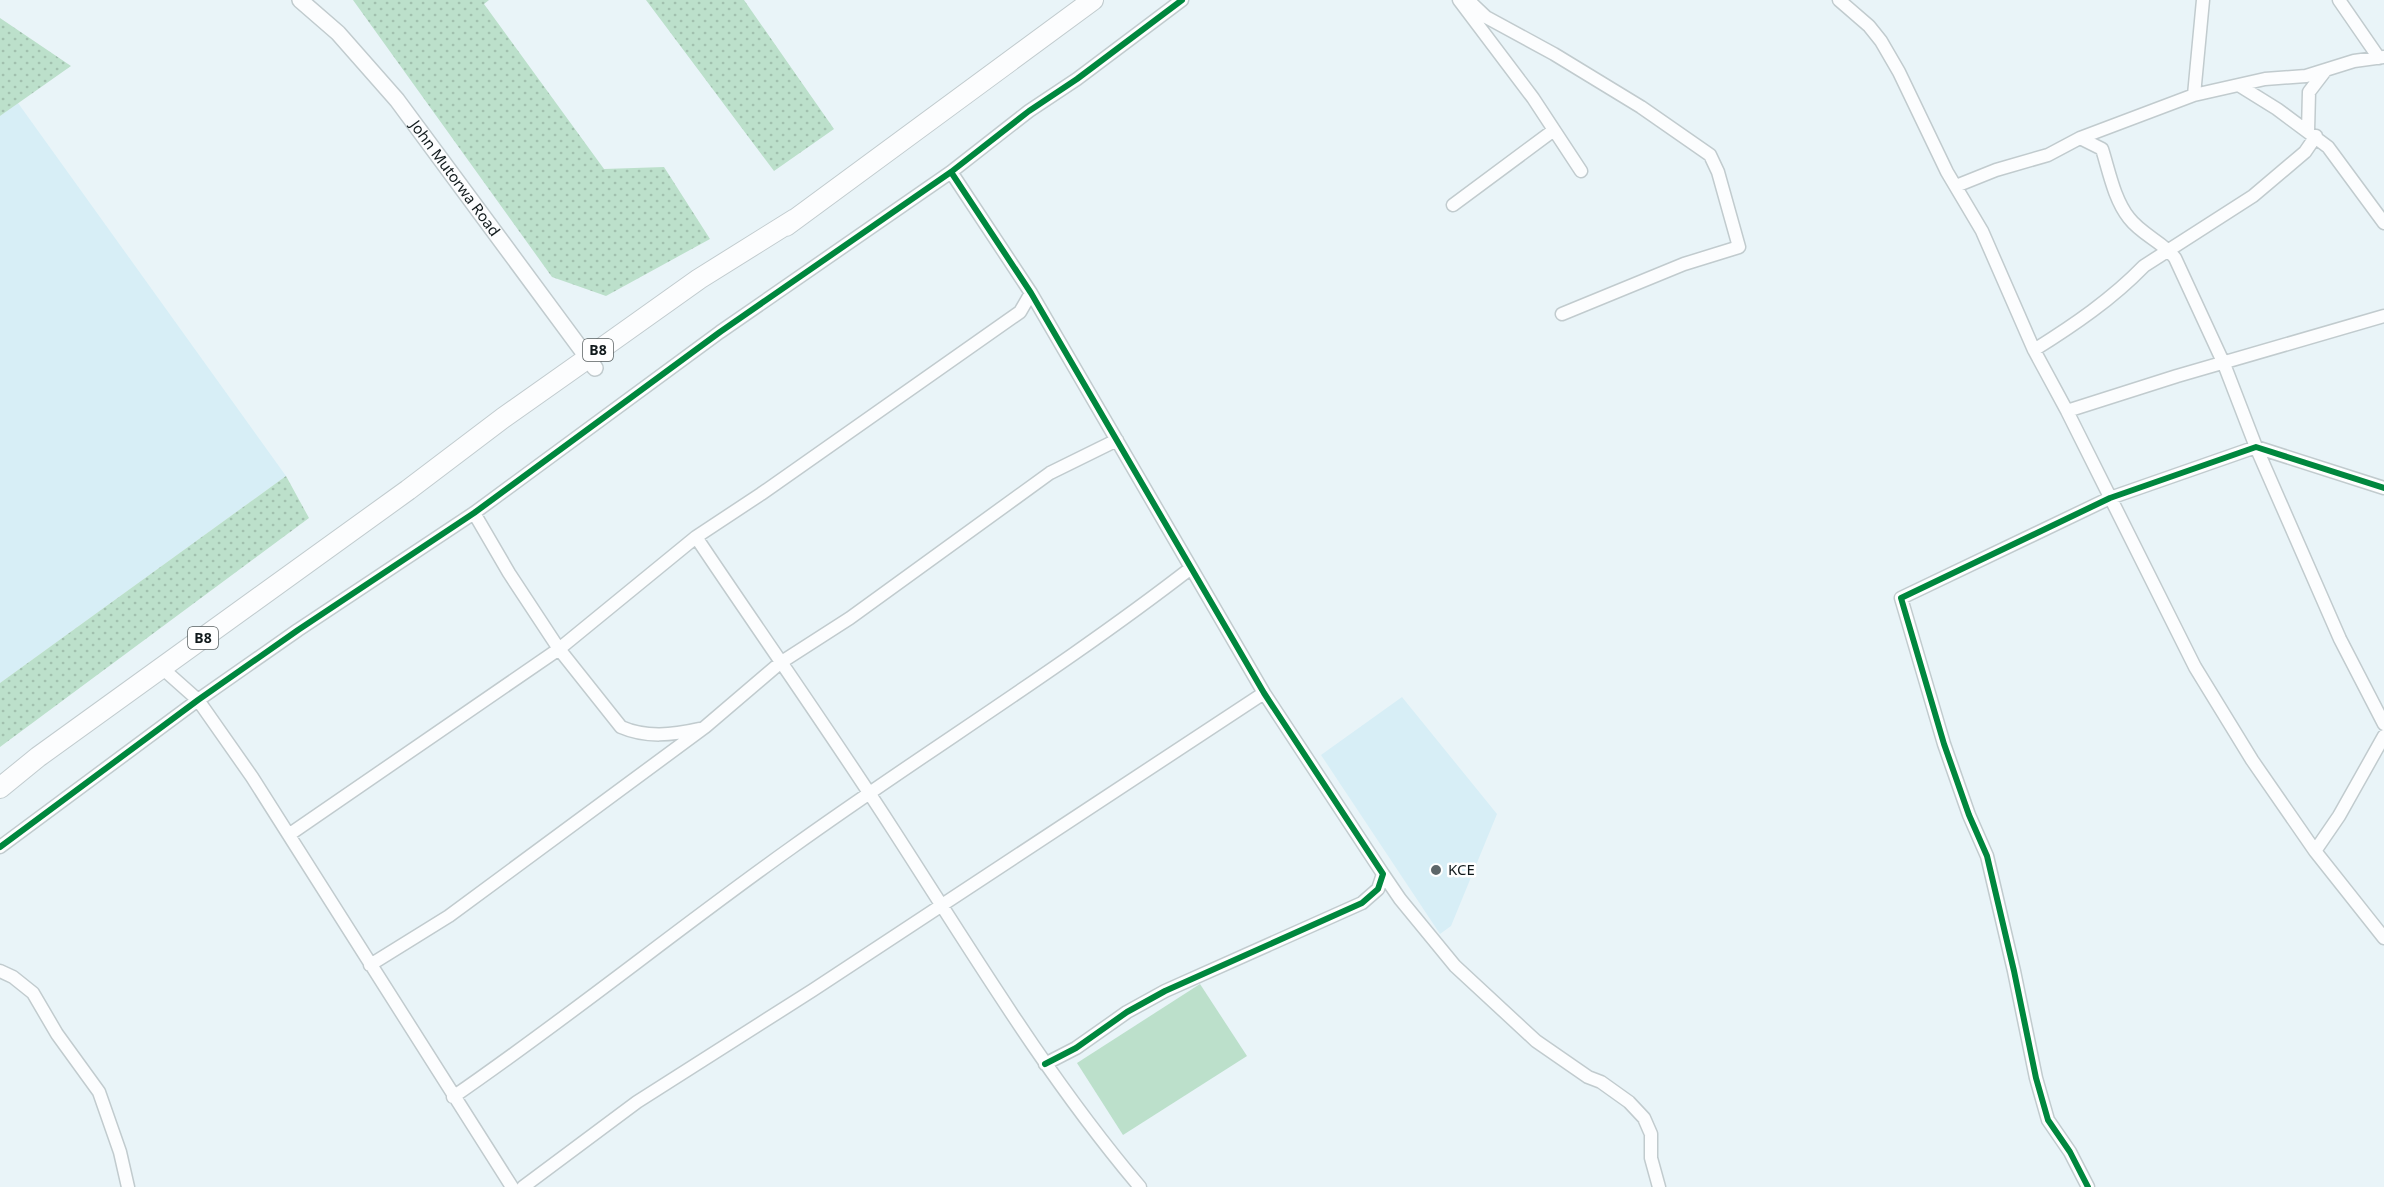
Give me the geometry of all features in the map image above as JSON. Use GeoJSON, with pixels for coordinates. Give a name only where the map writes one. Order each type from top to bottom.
{"type":"FeatureCollection","features":[{"type":"Feature","properties":{"kind":"highway","name":"B8"},"geometry":{"type":"LineString","coordinates":[[0,788],[38,757],[408,490],[506,429],[591,363],[795,219],[1093,0]]}},
{"type":"Feature","properties":{"kind":"street","name":"John Mutorwa Road"},"geometry":{"type":"LineString","coordinates":[[300,0],[338,33],[397,100],[591,363]]}},
{"type":"Feature","properties":{"kind":"street"},"geometry":{"type":"LineString","coordinates":[[0,846],[198,700],[298,630],[474,513],[720,332],[951,172],[1029,111],[1077,79],[1182,0]]}},
{"type":"Feature","properties":{"kind":"street"},"geometry":{"type":"LineString","coordinates":[[1459,0],[1500,52],[1581,171]]}},
{"type":"Feature","properties":{"kind":"street"},"geometry":{"type":"LineString","coordinates":[[1468,0],[1486,17],[1554,54],[1693,142],[1710,155],[1718,172],[1739,247],[1684,264],[1562,314]]}},
{"type":"Feature","properties":{"kind":"street"},"geometry":{"type":"LineString","coordinates":[[1839,0],[1856,12],[1881,41],[1904,82],[1947,172],[1982,231],[2034,350],[2067,411],[2195,667],[2252,760],[2315,851],[2384,938]]}},
{"type":"Feature","properties":{"kind":"street"},"geometry":{"type":"LineString","coordinates":[[2194,95],[2203,0]]}},
{"type":"Feature","properties":{"kind":"street"},"geometry":{"type":"LineString","coordinates":[[1956,186],[1996,170],[2048,155],[2080,138],[2194,95],[2265,79],[2306,76],[2354,62],[2382,57],[2339,0]]}},
{"type":"Feature","properties":{"kind":"street"},"geometry":{"type":"LineString","coordinates":[[2034,350],[2085,317],[2144,266],[2253,196],[2305,152],[2312,134],[2309,92],[2325,71]]}},
{"type":"Feature","properties":{"kind":"street"},"geometry":{"type":"LineString","coordinates":[[2240,86],[2312,134],[2341,163],[2384,223]]}},
{"type":"Feature","properties":{"kind":"street"},"geometry":{"type":"LineString","coordinates":[[1452,205],[1554,130]]}},
{"type":"Feature","properties":{"kind":"street"},"geometry":{"type":"LineString","coordinates":[[2080,138],[2102,149],[2117,196],[2130,220],[2169,250],[2224,364],[2256,447],[2340,639],[2384,724]]}},
{"type":"Feature","properties":{"kind":"street"},"geometry":{"type":"LineString","coordinates":[[951,172],[1031,292],[1264,693],[1400,899],[1455,966],[1536,1041],[1588,1077],[1601,1082],[1620,1095],[1644,1118],[1651,1134],[1651,1158],[1659,1187]]}},
{"type":"Feature","properties":{"kind":"street"},"geometry":{"type":"LineString","coordinates":[[290,834],[560,649],[696,537],[1020,312],[1031,292]]}},
{"type":"Feature","properties":{"kind":"street"},"geometry":{"type":"LineString","coordinates":[[2067,411],[2177,376],[2384,316]]}},
{"type":"Feature","properties":{"kind":"street"},"geometry":{"type":"LineString","coordinates":[[370,965],[449,916],[705,727],[780,663],[850,618],[1050,473],[1117,440]]}},
{"type":"Feature","properties":{"kind":"street"},"geometry":{"type":"LineString","coordinates":[[2088,1187],[2070,1152],[2048,1120],[2033,1068],[1987,856],[1969,815],[1944,744],[1901,598],[2110,498],[2256,447],[2384,488]]}},
{"type":"Feature","properties":{"kind":"street"},"geometry":{"type":"LineString","coordinates":[[474,513],[509,573],[560,649],[621,727],[632,732],[674,735],[705,727]]}},
{"type":"Feature","properties":{"kind":"street"},"geometry":{"type":"LineString","coordinates":[[696,537],[870,793],[1045,1064],[1140,1187]]}},
{"type":"Feature","properties":{"kind":"street"},"geometry":{"type":"LineString","coordinates":[[453,1097],[532,1042],[738,886],[870,793],[1012,698],[1191,568]]}},
{"type":"Feature","properties":{"kind":"street"},"geometry":{"type":"LineString","coordinates":[[162,668],[198,700],[290,834],[453,1097],[512,1187]]}},
{"type":"Feature","properties":{"kind":"street"},"geometry":{"type":"LineString","coordinates":[[523,1187],[637,1102],[813,990],[1264,693]]}},
{"type":"Feature","properties":{"kind":"street"},"geometry":{"type":"LineString","coordinates":[[2315,851],[2339,816],[2384,736]]}},
{"type":"Feature","properties":{"kind":"street"},"geometry":{"type":"LineString","coordinates":[[1045,1064],[1076,1048],[1128,1012],[1164,991],[1362,903],[1378,890],[1383,874]]}},
{"type":"Feature","properties":{"kind":"street"},"geometry":{"type":"LineString","coordinates":[[0,971],[13,977],[33,993],[57,1034],[99,1092],[120,1152],[128,1187]]}},
{"type":"Feature","properties":{"kind":"shaded area"},"geometry":{"type":"Polygon","coordinates":[[[18,103],[286,476],[0,683],[0,116],[18,103]]]}},
{"type":"Feature","properties":{"kind":"shaded area","name":"KCE"},"geometry":{"type":"Polygon","coordinates":[[[1402,697],[1497,814],[1451,926],[1440,934],[1321,755],[1402,697]]]}},
{"type":"Feature","properties":{"kind":"green space"},"geometry":{"type":"Polygon","coordinates":[[[353,0],[489,0],[484,4],[604,169],[664,167],[710,239],[606,296],[552,277],[353,0]]]}},
{"type":"Feature","properties":{"kind":"green space"},"geometry":{"type":"Polygon","coordinates":[[[646,0],[744,0],[834,129],[774,171],[646,0]]]}},
{"type":"Feature","properties":{"kind":"green space"},"geometry":{"type":"Polygon","coordinates":[[[0,18],[71,66],[0,116],[0,18]]]}},
{"type":"Feature","properties":{"kind":"green space"},"geometry":{"type":"Polygon","coordinates":[[[286,476],[309,518],[0,747],[0,683],[286,476]]]}},
{"type":"Feature","properties":{"kind":"green space"},"geometry":{"type":"Polygon","coordinates":[[[1200,984],[1247,1056],[1123,1135],[1077,1063],[1200,984]]]}},
{"type":"Feature","properties":{"kind":"cycle path"},"geometry":{"type":"LineString","coordinates":[[0,847],[198,700],[298,630],[474,513],[720,332],[951,172],[1029,111],[1077,79],[1182,0]]}},
{"type":"Feature","properties":{"kind":"cycle path"},"geometry":{"type":"LineString","coordinates":[[951,172],[1031,293],[1264,693],[1383,874],[1378,889],[1362,903],[1165,991],[1127,1012],[1076,1048],[1045,1064]]}},
{"type":"Feature","properties":{"kind":"cycle path"},"geometry":{"type":"LineString","coordinates":[[2088,1187],[2070,1152],[2048,1120],[2036,1078],[1987,856],[1969,815],[1944,744],[1901,598],[2110,498],[2256,447],[2384,488]]}},
{"type":"Feature","properties":{"kind":"place","name":"KCE"},"geometry":{"type":"Point","coordinates":[1436,870]}}]}
